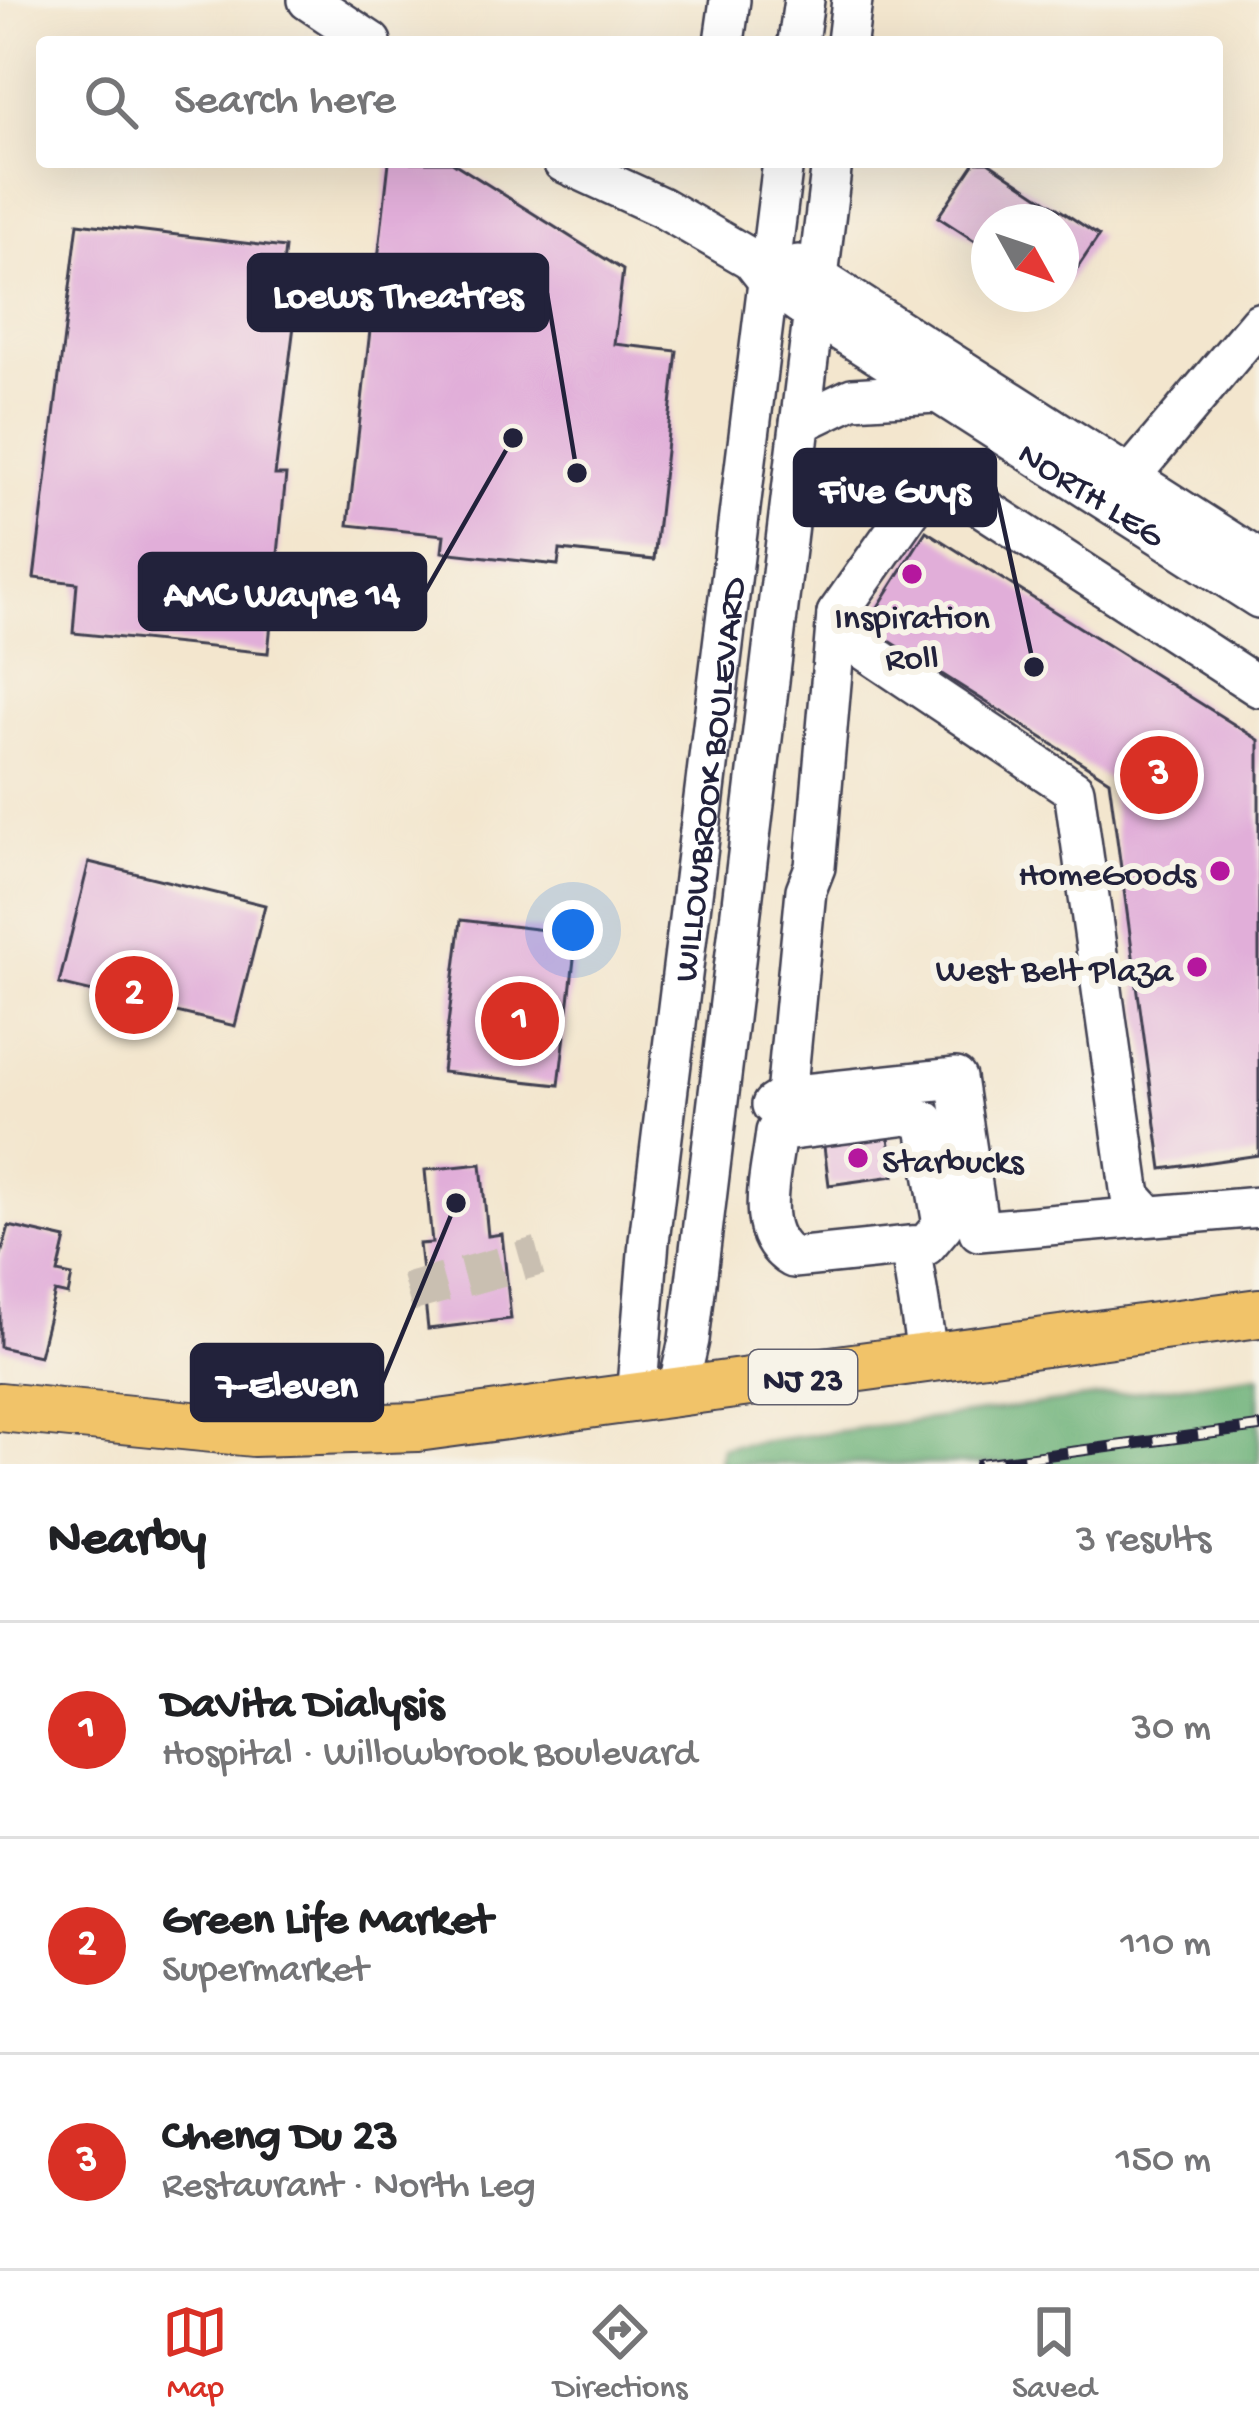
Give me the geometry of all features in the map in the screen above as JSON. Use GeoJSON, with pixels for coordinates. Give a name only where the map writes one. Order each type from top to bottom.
{"type":"FeatureCollection","features":[{"type":"Feature","properties":{"kind":"main road","name":"NJ 23"},"geometry":{"type":"LineString","coordinates":[[0,1407],[201,1430],[308,1432],[418,1426],[1259,1313]]}},
{"type":"Feature","properties":{"kind":"street"},"geometry":{"type":"LineString","coordinates":[[308,0],[362,36]]}},
{"type":"Feature","properties":{"kind":"street"},"geometry":{"type":"LineString","coordinates":[[725,36],[730,0]]}},
{"type":"Feature","properties":{"kind":"street"},"geometry":{"type":"LineString","coordinates":[[799,36],[803,0]]}},
{"type":"Feature","properties":{"kind":"street"},"geometry":{"type":"LineString","coordinates":[[848,36],[852,0]]}},
{"type":"Feature","properties":{"kind":"street","name":"NORTH LEG"},"geometry":{"type":"LineString","coordinates":[[576,168],[661,207],[816,295],[1119,489],[1259,598]]}},
{"type":"Feature","properties":{"kind":"street","name":"WILLOWBROOK BOULEVARD"},"geometry":{"type":"LineString","coordinates":[[657,1396],[649,1240],[764,264],[783,168]]}},
{"type":"Feature","properties":{"kind":"street","name":"WILLOWBROOK BOULEVARD"},"geometry":{"type":"LineString","coordinates":[[657,1396],[689,1340],[831,168]]}},
{"type":"Feature","properties":{"kind":"street","name":"NORTH LEG"},"geometry":{"type":"LineString","coordinates":[[816,295],[936,393],[1259,560]]}},
{"type":"Feature","properties":{"kind":"street"},"geometry":{"type":"LineString","coordinates":[[1119,489],[1259,323]]}},
{"type":"Feature","properties":{"kind":"street"},"geometry":{"type":"LineString","coordinates":[[800,423],[852,398],[936,393]]}},
{"type":"Feature","properties":{"kind":"street"},"geometry":{"type":"LineString","coordinates":[[1259,686],[950,486],[923,492],[837,614],[815,867],[806,890],[779,1100],[956,1078],[979,1231],[1259,1207]]}},
{"type":"Feature","properties":{"kind":"street"},"geometry":{"type":"LineString","coordinates":[[837,614],[847,638],[1074,790],[1131,1196],[1148,1215]]}},
{"type":"Feature","properties":{"kind":"street"},"geometry":{"type":"LineString","coordinates":[[908,1114],[925,1121],[943,1225],[926,1246],[910,1246],[793,1258],[783,1253],[767,1225],[776,1132],[908,1114]]}},
{"type":"Feature","properties":{"kind":"street"},"geometry":{"type":"LineString","coordinates":[[910,1246],[928,1359]]}},
{"type":"Feature","properties":{"kind":"green space"},"geometry":{"type":"Polygon","coordinates":[[[1259,1375],[1259,1464],[719,1464],[721,1447],[1259,1375]]]}},
{"type":"Feature","properties":{"kind":"building"},"geometry":{"type":"Polygon","coordinates":[[[388,168],[462,168],[623,270],[614,344],[677,351],[654,560],[560,550],[558,565],[442,552],[444,535],[348,525],[388,168]]]}},
{"type":"Feature","properties":{"kind":"building"},"geometry":{"type":"Polygon","coordinates":[[[971,168],[997,168],[1051,204],[971,204],[971,238],[938,217],[971,168]]]}},
{"type":"Feature","properties":{"kind":"building"},"geometry":{"type":"Polygon","coordinates":[[[78,223],[285,248],[278,308],[296,310],[275,475],[286,475],[268,653],[73,633],[77,583],[34,578],[78,223]]]}},
{"type":"Feature","properties":{"kind":"building"},"geometry":{"type":"Polygon","coordinates":[[[1079,223],[1099,236],[1079,265],[1079,223]]]}},
{"type":"Feature","properties":{"kind":"building","name":"West Belt Plaza"},"geometry":{"type":"Polygon","coordinates":[[[926,531],[1259,740],[1259,1155],[1162,1169],[1109,780],[866,626],[926,531]]]}},
{"type":"Feature","properties":{"kind":"building"},"geometry":{"type":"Polygon","coordinates":[[[89,862],[265,905],[235,1026],[59,984],[89,862]]]}},
{"type":"Feature","properties":{"kind":"building"},"geometry":{"type":"Polygon","coordinates":[[[461,920],[577,934],[559,1085],[442,1072],[461,920]]]}},
{"type":"Feature","properties":{"kind":"building","name":"Starbucks"},"geometry":{"type":"Polygon","coordinates":[[[888,1130],[894,1176],[829,1185],[823,1139],[888,1130]]]}},
{"type":"Feature","properties":{"kind":"building"},"geometry":{"type":"Polygon","coordinates":[[[481,1164],[488,1236],[502,1234],[511,1319],[428,1329],[419,1244],[432,1243],[425,1170],[481,1164]]]}},
{"type":"Feature","properties":{"kind":"building"},"geometry":{"type":"Polygon","coordinates":[[[9,1226],[66,1239],[58,1273],[72,1276],[68,1295],[55,1292],[39,1356],[0,1347],[0,1258],[9,1226]]]}},
{"type":"Feature","properties":{"kind":"tunnel"},"geometry":{"type":"LineString","coordinates":[[407,1293],[539,1256]]}},
{"type":"Feature","properties":{"kind":"railway"},"geometry":{"type":"LineString","coordinates":[[980,1464],[1259,1427]]}},
{"type":"Feature","properties":{"kind":"place","name":"AMC Wayne 14"},"geometry":{"type":"Point","coordinates":[513,438]}},
{"type":"Feature","properties":{"kind":"place","name":"Loews Theatres"},"geometry":{"type":"Point","coordinates":[577,473]}},
{"type":"Feature","properties":{"kind":"place","name":"Inspiration Roll"},"geometry":{"type":"Point","coordinates":[912,574]}},
{"type":"Feature","properties":{"kind":"place","name":"Five Guys"},"geometry":{"type":"Point","coordinates":[1034,667]}},
{"type":"Feature","properties":{"kind":"place","name":"Cheng Du 23"},"geometry":{"type":"Point","coordinates":[1159,775]}},
{"type":"Feature","properties":{"kind":"place","name":"HomeGoods"},"geometry":{"type":"Point","coordinates":[1220,871]}},
{"type":"Feature","properties":{"kind":"place","name":"West Belt Plaza"},"geometry":{"type":"Point","coordinates":[1197,967]}},
{"type":"Feature","properties":{"kind":"place","name":"Green Life Market"},"geometry":{"type":"Point","coordinates":[134,995]}},
{"type":"Feature","properties":{"kind":"place","name":"DaVita Dialysis"},"geometry":{"type":"Point","coordinates":[520,1021]}},
{"type":"Feature","properties":{"kind":"place","name":"Starbucks"},"geometry":{"type":"Point","coordinates":[858,1158]}},
{"type":"Feature","properties":{"kind":"place","name":"7-Eleven"},"geometry":{"type":"Point","coordinates":[456,1203]}}]}
